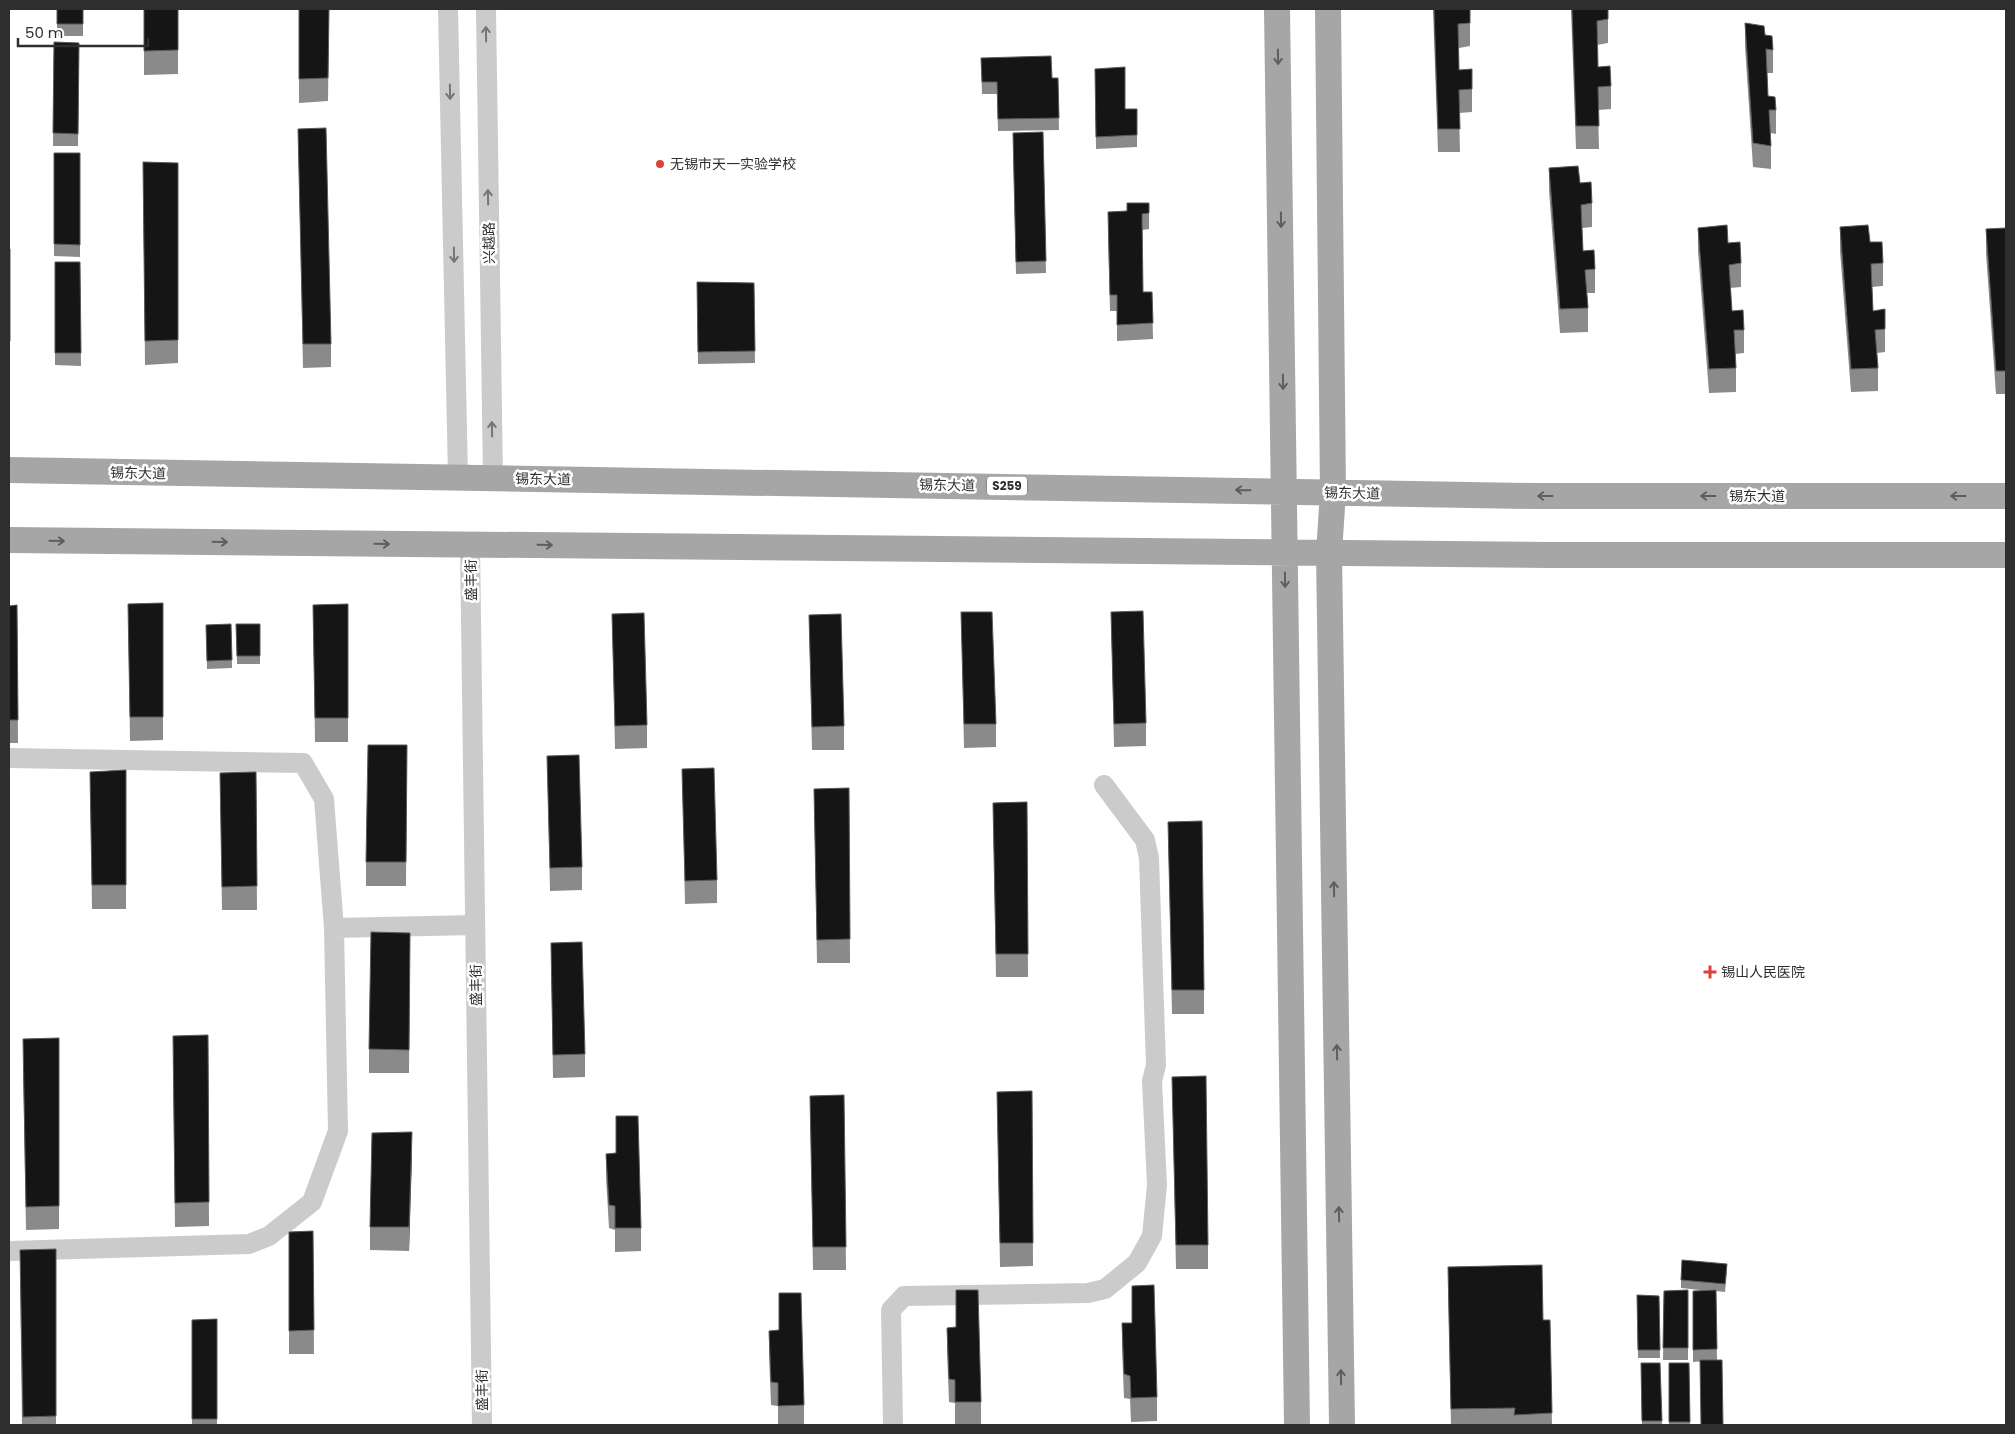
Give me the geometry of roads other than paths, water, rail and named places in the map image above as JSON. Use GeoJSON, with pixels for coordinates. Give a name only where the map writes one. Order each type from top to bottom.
{"type":"FeatureCollection","features":[{"type":"Feature","properties":{"kind":"main road"},"geometry":{"type":"LineString","coordinates":[[1277,9],[1285,491],[1284,552],[1296,1425]]}},
{"type":"Feature","properties":{"kind":"main road"},"geometry":{"type":"LineString","coordinates":[[1328,9],[1334,492],[1329,553],[1342,1425]]}},
{"type":"Feature","properties":{"kind":"main road","name":"锡东大道"},"geometry":{"type":"LineString","coordinates":[[9,470],[1533,496],[2006,496]]}},
{"type":"Feature","properties":{"kind":"main road"},"geometry":{"type":"LineString","coordinates":[[9,540],[1329,553],[2006,555]]}},
{"type":"Feature","properties":{"kind":"street"},"geometry":{"type":"LineString","coordinates":[[448,9],[458,478]]}},
{"type":"Feature","properties":{"kind":"street","name":"兴越路"},"geometry":{"type":"LineString","coordinates":[[486,9],[493,478]]}},
{"type":"Feature","properties":{"kind":"street","name":"盛丰街"},"geometry":{"type":"LineString","coordinates":[[470,545],[482,1425]]}},
{"type":"Feature","properties":{"kind":"street"},"geometry":{"type":"LineString","coordinates":[[9,758],[303,763],[324,799],[334,928],[338,1131],[312,1202],[269,1236],[249,1244],[9,1251]]}},
{"type":"Feature","properties":{"kind":"street"},"geometry":{"type":"LineString","coordinates":[[893,1425],[891,1310],[904,1296],[1088,1293],[1105,1289],[1137,1263],[1152,1236],[1157,1185],[1152,1081],[1156,1065],[1150,858],[1145,840],[1104,785]]}},
{"type":"Feature","properties":{"kind":"street"},"geometry":{"type":"LineString","coordinates":[[334,928],[476,925]]}},
{"type":"Feature","properties":{"kind":"place","name":"无锡市天一实验学校"},"geometry":{"type":"Point","coordinates":[660,164]}},
{"type":"Feature","properties":{"kind":"place","name":"锡山人民医院"},"geometry":{"type":"Point","coordinates":[1710,972]}}]}
